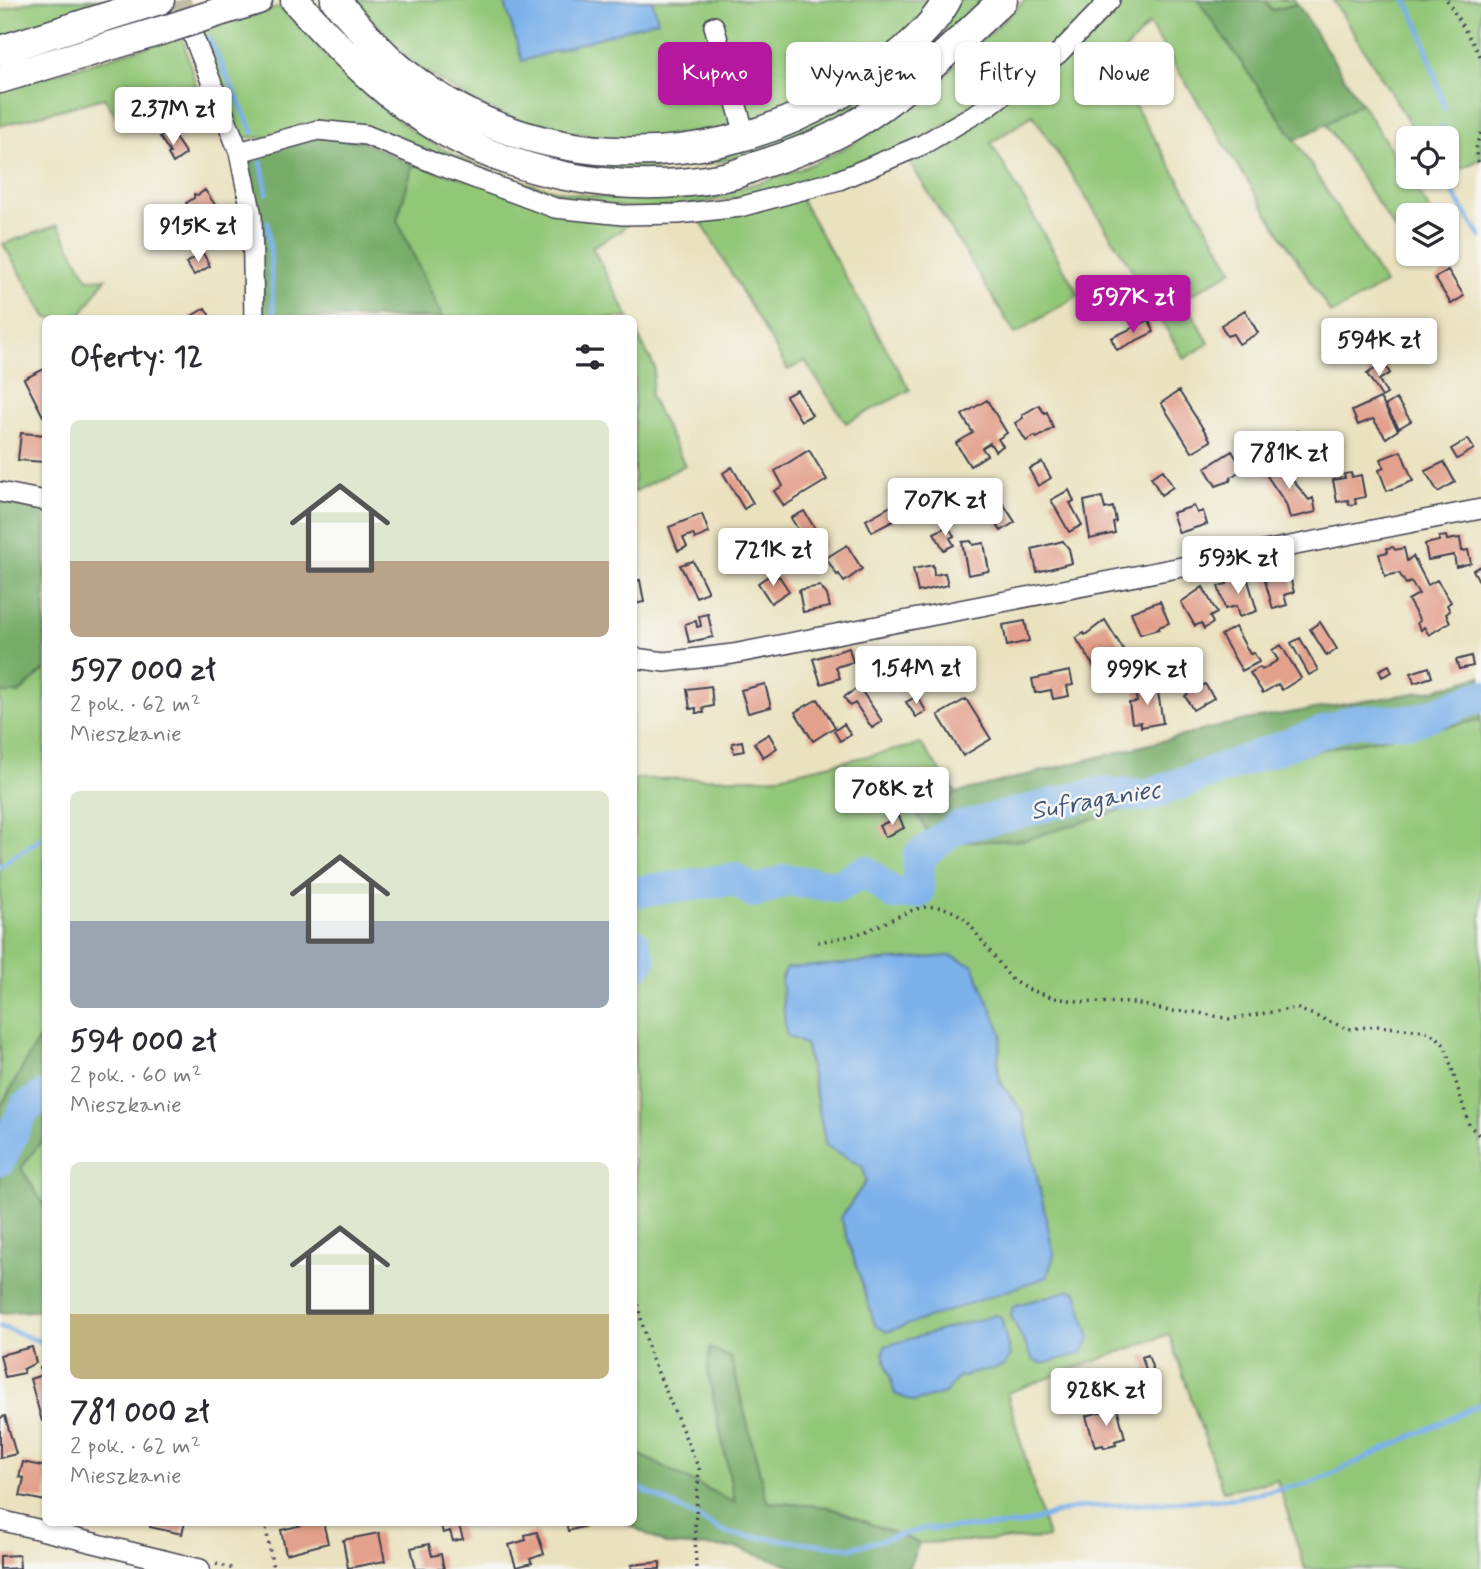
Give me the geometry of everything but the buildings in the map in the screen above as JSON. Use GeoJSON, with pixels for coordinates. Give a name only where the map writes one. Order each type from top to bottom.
{"type":"FeatureCollection","features":[{"type":"Feature","properties":{"kind":"highway"},"geometry":{"type":"LineString","coordinates":[[0,50],[160,0]]}},
{"type":"Feature","properties":{"kind":"highway"},"geometry":{"type":"LineString","coordinates":[[0,79],[181,30],[216,13],[258,0]]}},
{"type":"Feature","properties":{"kind":"highway"},"geometry":{"type":"LineString","coordinates":[[338,3],[368,39],[397,66],[469,113],[512,133],[561,146],[609,152],[660,152],[746,138],[798,119],[889,62],[941,10],[947,0]]}},
{"type":"Feature","properties":{"kind":"highway"},"geometry":{"type":"LineString","coordinates":[[304,10],[387,90],[418,115],[458,139],[549,174],[587,180],[651,183],[726,177],[794,153],[852,126],[898,93],[1003,0]]}},
{"type":"Feature","properties":{"kind":"street"},"geometry":{"type":"LineString","coordinates":[[239,152],[318,130],[366,135],[555,208],[623,215],[678,214],[740,207],[839,180],[922,145],[987,107],[1048,61],[1110,0]]}},
{"type":"Feature","properties":{"kind":"street"},"geometry":{"type":"LineString","coordinates":[[713,26],[746,138]]}},
{"type":"Feature","properties":{"kind":"street"},"geometry":{"type":"LineString","coordinates":[[181,30],[239,152],[252,216],[254,315]]}},
{"type":"Feature","properties":{"kind":"street"},"geometry":{"type":"LineString","coordinates":[[0,492],[42,500]]}},
{"type":"Feature","properties":{"kind":"street"},"geometry":{"type":"LineString","coordinates":[[637,658],[665,662],[733,654],[1481,509]]}},
{"type":"Feature","properties":{"kind":"street"},"geometry":{"type":"LineString","coordinates":[[0,1520],[200,1569]]}},
{"type":"Feature","properties":{"kind":"path"},"geometry":{"type":"LineString","coordinates":[[1447,0],[1481,57]]}},
{"type":"Feature","properties":{"kind":"path"},"geometry":{"type":"LineString","coordinates":[[1481,133],[1476,143],[1475,158],[1481,166]]}},
{"type":"Feature","properties":{"kind":"path"},"geometry":{"type":"LineString","coordinates":[[818,942],[864,932],[912,909],[944,909],[967,920],[1012,980],[1025,988],[1054,998],[1135,1003],[1169,1011],[1194,1012],[1230,1019],[1297,1008],[1348,1029],[1376,1026],[1426,1031],[1437,1037],[1444,1046],[1469,1125],[1481,1137]]}},
{"type":"Feature","properties":{"kind":"path"},"geometry":{"type":"LineString","coordinates":[[637,1303],[650,1354],[699,1469],[695,1524],[696,1569]]}},
{"type":"Feature","properties":{"kind":"path"},"geometry":{"type":"LineString","coordinates":[[266,1526],[274,1569]]}},
{"type":"Feature","properties":{"kind":"green space"},"geometry":{"type":"Polygon","coordinates":[[[35,0],[127,0],[0,40],[0,11],[35,0]]]}},
{"type":"Feature","properties":{"kind":"green space"},"geometry":{"type":"Polygon","coordinates":[[[354,0],[934,0],[930,8],[894,42],[786,42],[786,105],[795,105],[762,123],[623,142],[534,126],[472,101],[414,64],[382,35],[384,32],[354,0]]]}},
{"type":"Feature","properties":{"kind":"green space"},"geometry":{"type":"Polygon","coordinates":[[[958,0],[982,0],[936,42],[898,42],[958,0]]]}},
{"type":"Feature","properties":{"kind":"green space"},"geometry":{"type":"Polygon","coordinates":[[[1025,0],[1103,0],[1060,46],[1060,42],[981,42],[1025,0]]]}},
{"type":"Feature","properties":{"kind":"green space"},"geometry":{"type":"Polygon","coordinates":[[[1117,0],[1198,0],[1295,140],[1385,284],[1331,314],[1174,64],[1174,42],[1160,42],[1149,24],[1133,42],[1074,42],[1074,105],[1134,105],[1233,270],[1184,299],[1209,343],[1184,359],[1128,263],[1033,115],[991,143],[1079,295],[1015,334],[906,156],[975,105],[1060,105],[1060,42],[1117,0]]]}},
{"type":"Feature","properties":{"kind":"green space"},"geometry":{"type":"Polygon","coordinates":[[[1198,0],[1265,0],[1272,10],[1297,4],[1361,103],[1295,140],[1198,0]]]}},
{"type":"Feature","properties":{"kind":"green space"},"geometry":{"type":"Polygon","coordinates":[[[1265,0],[1294,0],[1297,4],[1272,10],[1265,0]]]}},
{"type":"Feature","properties":{"kind":"green space"},"geometry":{"type":"Polygon","coordinates":[[[1333,0],[1481,0],[1481,159],[1459,169],[1459,126],[1412,126],[1333,0]]]}},
{"type":"Feature","properties":{"kind":"green space"},"geometry":{"type":"Polygon","coordinates":[[[280,7],[364,92],[395,118],[446,151],[501,175],[559,191],[618,198],[678,197],[738,188],[795,171],[850,145],[908,105],[941,105],[941,78],[955,66],[955,105],[980,105],[908,145],[842,172],[773,193],[647,210],[550,199],[400,140],[241,137],[200,31],[280,7]]]}},
{"type":"Feature","properties":{"kind":"green space"},"geometry":{"type":"Polygon","coordinates":[[[182,36],[207,125],[192,101],[121,123],[104,98],[0,126],[0,90],[182,36]]]}},
{"type":"Feature","properties":{"kind":"green space"},"geometry":{"type":"Polygon","coordinates":[[[1361,103],[1396,157],[1396,189],[1416,189],[1425,203],[1396,203],[1396,231],[1326,124],[1361,103]]]}},
{"type":"Feature","properties":{"kind":"green space"},"geometry":{"type":"Polygon","coordinates":[[[809,105],[857,105],[768,149],[692,166],[654,169],[577,164],[530,152],[465,126],[530,145],[752,145],[809,105]]]}},
{"type":"Feature","properties":{"kind":"green space"},"geometry":{"type":"Polygon","coordinates":[[[320,136],[363,142],[413,165],[397,220],[442,315],[260,315],[249,158],[320,136]]]}},
{"type":"Feature","properties":{"kind":"green space"},"geometry":{"type":"Polygon","coordinates":[[[413,165],[630,222],[592,247],[627,315],[442,315],[397,220],[413,165]]]}},
{"type":"Feature","properties":{"kind":"green space"},"geometry":{"type":"Polygon","coordinates":[[[799,196],[910,390],[846,423],[805,361],[788,370],[700,220],[799,196]]]}},
{"type":"Feature","properties":{"kind":"green space"},"geometry":{"type":"Polygon","coordinates":[[[58,225],[88,279],[106,278],[81,315],[45,315],[3,244],[58,225]]]}},
{"type":"Feature","properties":{"kind":"green space"},"geometry":{"type":"Polygon","coordinates":[[[637,334],[655,368],[650,396],[685,465],[637,490],[637,334]]]}},
{"type":"Feature","properties":{"kind":"green space"},"geometry":{"type":"Polygon","coordinates":[[[0,501],[42,509],[42,672],[19,693],[0,693],[0,501]]]}},
{"type":"Feature","properties":{"kind":"green space"},"geometry":{"type":"Polygon","coordinates":[[[42,672],[42,1038],[38,1040],[0,1108],[0,693],[19,693],[42,672]]]}},
{"type":"Feature","properties":{"kind":"green space"},"geometry":{"type":"Polygon","coordinates":[[[1481,676],[1481,720],[1319,750],[1024,840],[934,843],[918,815],[956,793],[1245,720],[1434,690],[1481,676]]]}},
{"type":"Feature","properties":{"kind":"green space"},"geometry":{"type":"Polygon","coordinates":[[[1481,720],[1481,1569],[1305,1569],[1277,1480],[1223,1491],[1169,1334],[1007,1393],[1048,1538],[919,1543],[828,1507],[767,1502],[731,1358],[710,1348],[708,1372],[735,1504],[637,1454],[637,779],[770,778],[921,744],[956,793],[918,815],[1024,840],[1319,750],[1481,720]],[[1002,1034],[805,1044],[826,1145],[863,1167],[866,1181],[841,1218],[1023,1112],[1002,1084],[998,1060],[1002,1034]],[[1010,1356],[958,1377],[1004,1365],[1010,1356]]]}},
{"type":"Feature","properties":{"kind":"green space"},"geometry":{"type":"Polygon","coordinates":[[[42,1038],[42,1140],[21,1168],[42,1202],[42,1310],[0,1313],[0,1108],[38,1040],[42,1038]]]}},
{"type":"Feature","properties":{"kind":"green space"},"geometry":{"type":"Polygon","coordinates":[[[42,1140],[42,1202],[21,1168],[42,1140]]]}},
{"type":"Feature","properties":{"kind":"green space"},"geometry":{"type":"Polygon","coordinates":[[[710,1348],[731,1358],[767,1502],[828,1507],[919,1543],[908,1569],[800,1569],[737,1548],[667,1545],[632,1526],[637,1526],[637,1454],[735,1503],[708,1372],[710,1348]]]}},
{"type":"Feature","properties":{"kind":"water"},"geometry":{"type":"Polygon","coordinates":[[[504,0],[652,0],[658,20],[522,61],[504,0]]]}},
{"type":"Feature","properties":{"kind":"water"},"geometry":{"type":"Polygon","coordinates":[[[951,956],[973,965],[1002,1034],[997,1064],[1000,1083],[1023,1112],[1054,1255],[1047,1277],[887,1332],[875,1325],[841,1218],[866,1181],[863,1167],[826,1145],[806,1045],[786,1035],[781,979],[787,968],[951,956]]]}},
{"type":"Feature","properties":{"kind":"water"},"geometry":{"type":"Polygon","coordinates":[[[1070,1290],[1077,1292],[1090,1339],[1082,1353],[1042,1364],[1033,1360],[1011,1316],[1013,1306],[1070,1290]]]}},
{"type":"Feature","properties":{"kind":"water"},"geometry":{"type":"Polygon","coordinates":[[[995,1315],[1001,1317],[1010,1356],[1004,1366],[958,1377],[945,1393],[914,1402],[895,1394],[883,1353],[885,1346],[995,1315]]]}},
{"type":"Feature","properties":{"kind":"waterway"},"geometry":{"type":"LineString","coordinates":[[1406,0],[1420,28],[1445,109]]}},
{"type":"Feature","properties":{"kind":"waterway"},"geometry":{"type":"LineString","coordinates":[[209,38],[253,132]]}},
{"type":"Feature","properties":{"kind":"waterway"},"geometry":{"type":"LineString","coordinates":[[261,162],[267,193]]}},
{"type":"Feature","properties":{"kind":"waterway"},"geometry":{"type":"LineString","coordinates":[[1451,189],[1481,237]]}},
{"type":"Feature","properties":{"kind":"waterway"},"geometry":{"type":"LineString","coordinates":[[268,222],[274,315]]}},
{"type":"Feature","properties":{"kind":"waterway","name":"Sufraganiec"},"geometry":{"type":"LineString","coordinates":[[637,892],[735,879],[754,892],[786,880],[838,886],[865,871],[893,894],[918,893],[919,856],[956,828],[1099,793],[1146,796],[1353,721],[1415,721],[1481,696]]}},
{"type":"Feature","properties":{"kind":"waterway"},"geometry":{"type":"LineString","coordinates":[[0,866],[42,838]]}},
{"type":"Feature","properties":{"kind":"waterway","name":"Sufraganiec"},"geometry":{"type":"LineString","coordinates":[[637,952],[640,960],[637,964]]}},
{"type":"Feature","properties":{"kind":"waterway","name":"Sufraganiec"},"geometry":{"type":"LineString","coordinates":[[0,1160],[25,1107],[42,1097]]}},
{"type":"Feature","properties":{"kind":"waterway"},"geometry":{"type":"LineString","coordinates":[[0,1326],[42,1342]]}},
{"type":"Feature","properties":{"kind":"waterway"},"geometry":{"type":"LineString","coordinates":[[637,1487],[729,1534],[851,1548],[923,1529],[1019,1525],[1074,1508],[1235,1498],[1314,1482],[1481,1404]]}},
{"type":"Feature","properties":{"kind":"tunnel"},"geometry":{"type":"LineString","coordinates":[[181,0],[191,32]]}}]}
